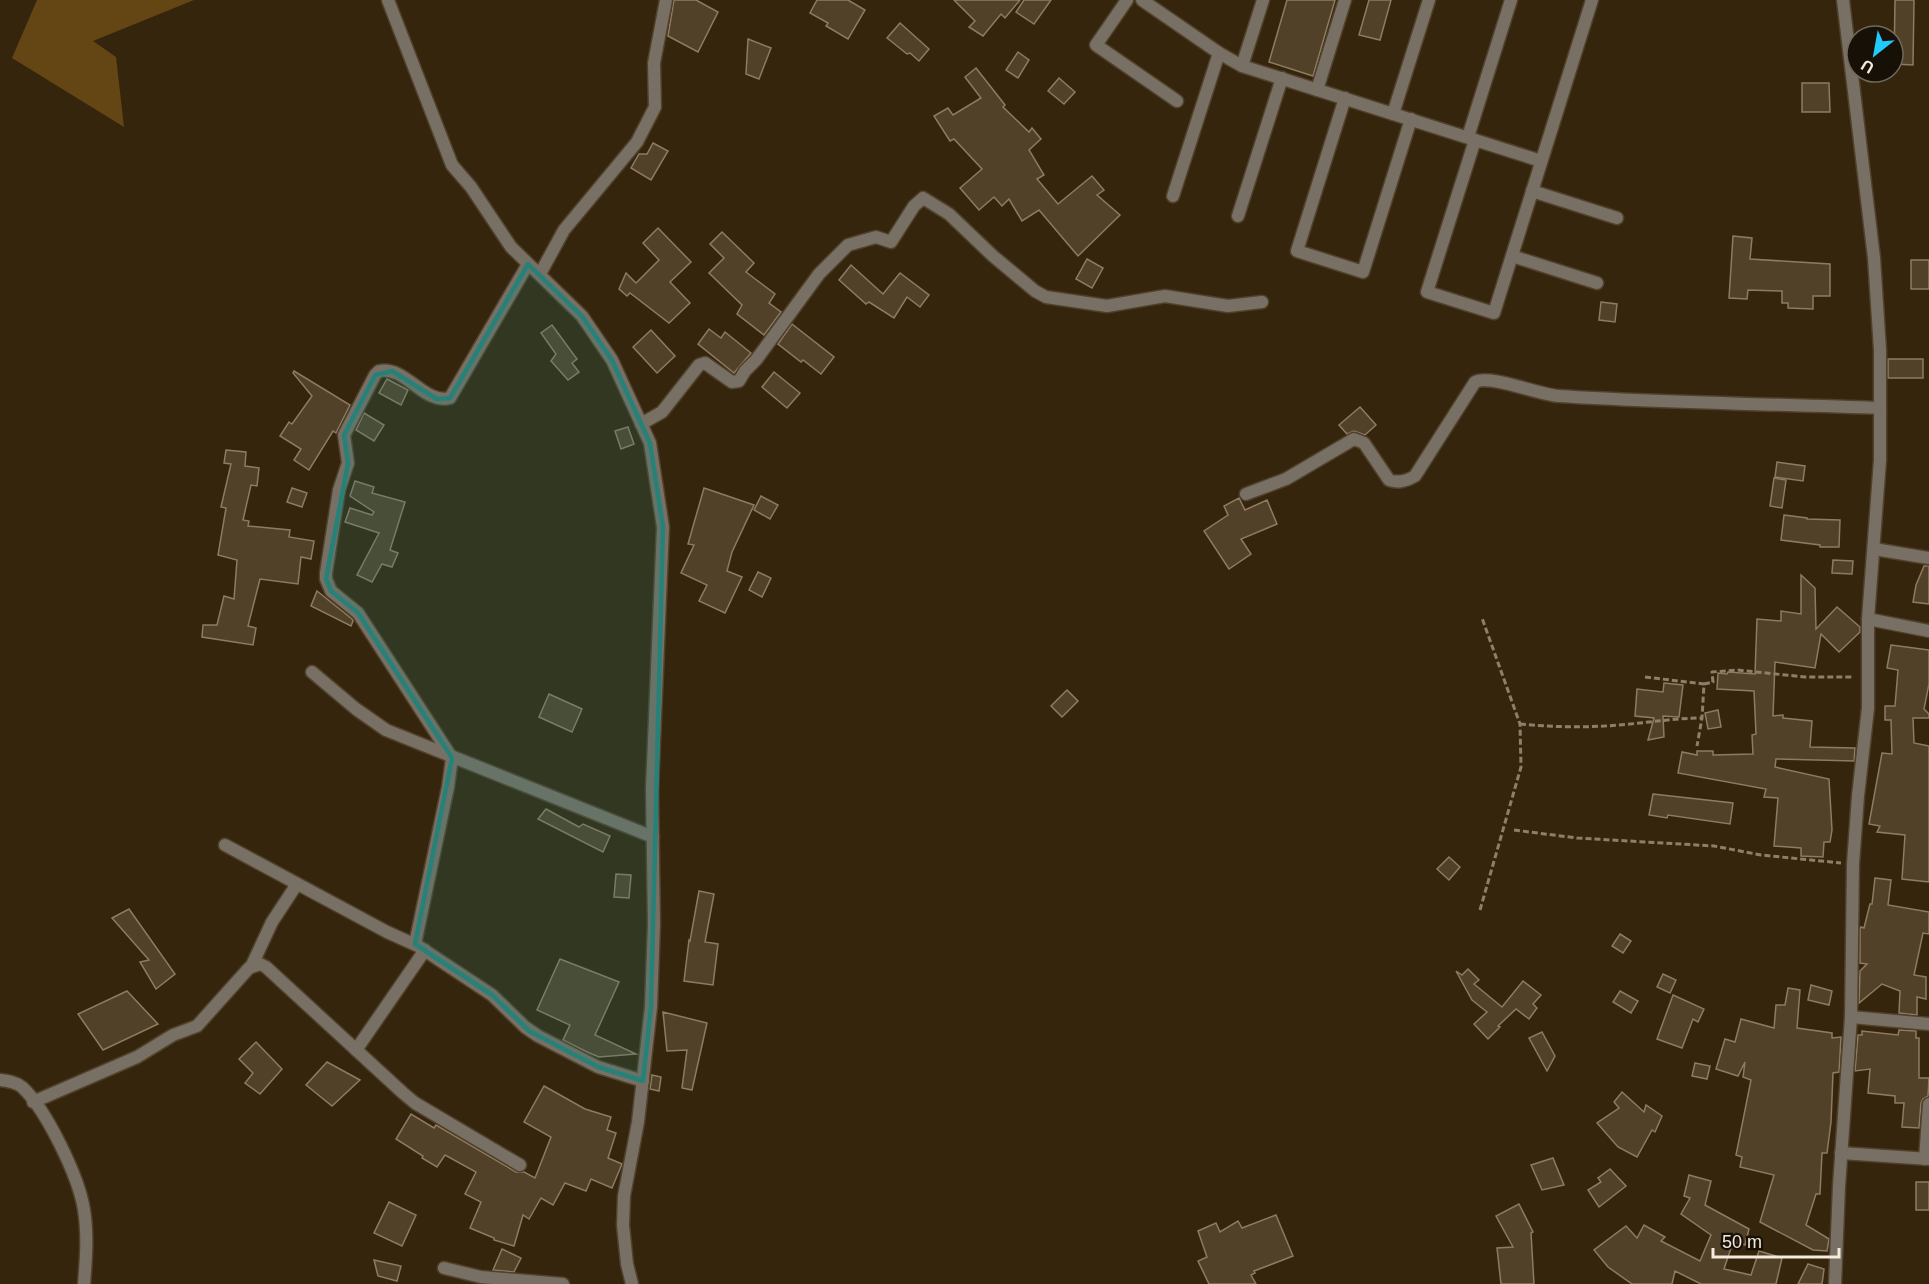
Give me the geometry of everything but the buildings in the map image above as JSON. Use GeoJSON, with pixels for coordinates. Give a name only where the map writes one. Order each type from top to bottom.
{"type":"FeatureCollection","features":[{"type":"Feature","properties":{"kind":"street"},"geometry":{"type":"LineString","coordinates":[[388,0],[452,165],[471,187],[511,248],[582,316],[612,360],[650,443],[663,527],[652,789],[654,924],[651,1007],[638,1122],[624,1196],[623,1225],[627,1264],[632,1284]]}},
{"type":"Feature","properties":{"kind":"street"},"geometry":{"type":"LineString","coordinates":[[540,274],[564,230],[638,142],[655,107],[654,63],[666,0]]}},
{"type":"Feature","properties":{"kind":"street"},"geometry":{"type":"LineString","coordinates":[[1127,0],[1096,45],[1177,101]]}},
{"type":"Feature","properties":{"kind":"street"},"geometry":{"type":"LineString","coordinates":[[1142,0],[1219,53],[1242,66],[1542,161]]}},
{"type":"Feature","properties":{"kind":"street"},"geometry":{"type":"LineString","coordinates":[[1242,66],[1263,0]]}},
{"type":"Feature","properties":{"kind":"street"},"geometry":{"type":"LineString","coordinates":[[1317,90],[1345,0]]}},
{"type":"Feature","properties":{"kind":"street"},"geometry":{"type":"LineString","coordinates":[[1393,114],[1428,0]]}},
{"type":"Feature","properties":{"kind":"street"},"geometry":{"type":"LineString","coordinates":[[1511,0],[1427,292],[1494,313],[1592,0]]}},
{"type":"Feature","properties":{"kind":"street"},"geometry":{"type":"LineString","coordinates":[[1835,1284],[1841,1153],[1851,1017],[1853,864],[1868,708],[1868,619],[1880,460],[1880,350],[1874,258],[1843,0]]}},
{"type":"Feature","properties":{"kind":"street"},"geometry":{"type":"LineString","coordinates":[[1173,196],[1219,53]]}},
{"type":"Feature","properties":{"kind":"street"},"geometry":{"type":"LineString","coordinates":[[1238,216],[1282,78]]}},
{"type":"Feature","properties":{"kind":"street"},"geometry":{"type":"LineString","coordinates":[[1345,98],[1297,251],[1363,272],[1411,119]]}},
{"type":"Feature","properties":{"kind":"street"},"geometry":{"type":"LineString","coordinates":[[1532,191],[1617,218]]}},
{"type":"Feature","properties":{"kind":"street"},"geometry":{"type":"LineString","coordinates":[[641,424],[662,412],[699,365],[705,363],[732,382],[739,381],[819,274],[848,244],[876,237],[891,242],[914,206],[923,198],[949,214],[993,256],[1035,291],[1046,297],[1107,306],[1165,296],[1228,306],[1262,302]]}},
{"type":"Feature","properties":{"kind":"street"},"geometry":{"type":"LineString","coordinates":[[1512,256],[1598,283]]}},
{"type":"Feature","properties":{"kind":"street"},"geometry":{"type":"LineString","coordinates":[[356,1050],[420,947],[452,758],[358,613],[331,591],[328,585],[326,573],[339,490],[348,463],[344,435],[379,370],[392,371],[437,399],[450,398],[528,264]]}},
{"type":"Feature","properties":{"kind":"street"},"geometry":{"type":"LineString","coordinates":[[1246,494],[1286,479],[1354,439],[1364,443],[1386,477],[1392,481],[1406,480],[1414,476],[1475,382],[1480,380],[1556,396],[1880,408]]}},
{"type":"Feature","properties":{"kind":"street"},"geometry":{"type":"LineString","coordinates":[[1874,549],[1929,558]]}},
{"type":"Feature","properties":{"kind":"street"},"geometry":{"type":"LineString","coordinates":[[1868,619],[1929,631]]}},
{"type":"Feature","properties":{"kind":"street"},"geometry":{"type":"LineString","coordinates":[[312,672],[356,709],[386,730],[653,837]]}},
{"type":"Feature","properties":{"kind":"street"},"geometry":{"type":"LineString","coordinates":[[225,844],[387,932],[420,947],[487,992],[538,1036],[598,1067],[643,1081]]}},
{"type":"Feature","properties":{"kind":"street"},"geometry":{"type":"LineString","coordinates":[[33,1102],[137,1056],[173,1035],[197,1026],[252,965],[272,922],[297,884]]}},
{"type":"Feature","properties":{"kind":"street"},"geometry":{"type":"LineString","coordinates":[[252,965],[260,964],[266,967],[415,1103],[520,1165]]}},
{"type":"Feature","properties":{"kind":"street"},"geometry":{"type":"LineString","coordinates":[[1851,1017],[1929,1024]]}},
{"type":"Feature","properties":{"kind":"street"},"geometry":{"type":"LineString","coordinates":[[0,1080],[19,1085],[51,1129],[65,1155],[82,1197],[86,1228],[84,1284]]}},
{"type":"Feature","properties":{"kind":"street"},"geometry":{"type":"LineString","coordinates":[[1841,1153],[1927,1159],[1929,1104]]}},
{"type":"Feature","properties":{"kind":"street"},"geometry":{"type":"LineString","coordinates":[[444,1268],[481,1277],[563,1284]]}},
{"type":"Feature","properties":{"kind":"path"},"geometry":{"type":"LineString","coordinates":[[1480,910],[1521,767],[1520,724],[1482,618]]}},
{"type":"Feature","properties":{"kind":"path"},"geometry":{"type":"LineString","coordinates":[[1645,677],[1704,684],[1713,682],[1712,672],[1737,670],[1805,678],[1868,677]]}},
{"type":"Feature","properties":{"kind":"path"},"geometry":{"type":"LineString","coordinates":[[1697,746],[1702,718],[1704,684]]}},
{"type":"Feature","properties":{"kind":"path"},"geometry":{"type":"LineString","coordinates":[[1520,724],[1615,726],[1667,719],[1702,718]]}},
{"type":"Feature","properties":{"kind":"path"},"geometry":{"type":"LineString","coordinates":[[1514,830],[1578,838],[1714,846],[1761,855],[1853,864]]}},
{"type":"Feature","properties":{"kind":"highlighted area"},"geometry":{"type":"Polygon","coordinates":[[[528,264],[582,316],[612,360],[650,443],[663,527],[651,1007],[643,1081],[598,1067],[529,1031],[492,995],[415,944],[452,758],[358,613],[331,591],[326,579],[348,463],[344,435],[375,375],[392,371],[437,399],[450,398],[528,264]]]}},
{"type":"Feature","properties":{"kind":"shaded area"},"geometry":{"type":"Polygon","coordinates":[[[37,0],[194,0],[93,41],[116,57],[124,127],[12,58],[37,0]]]}}]}
